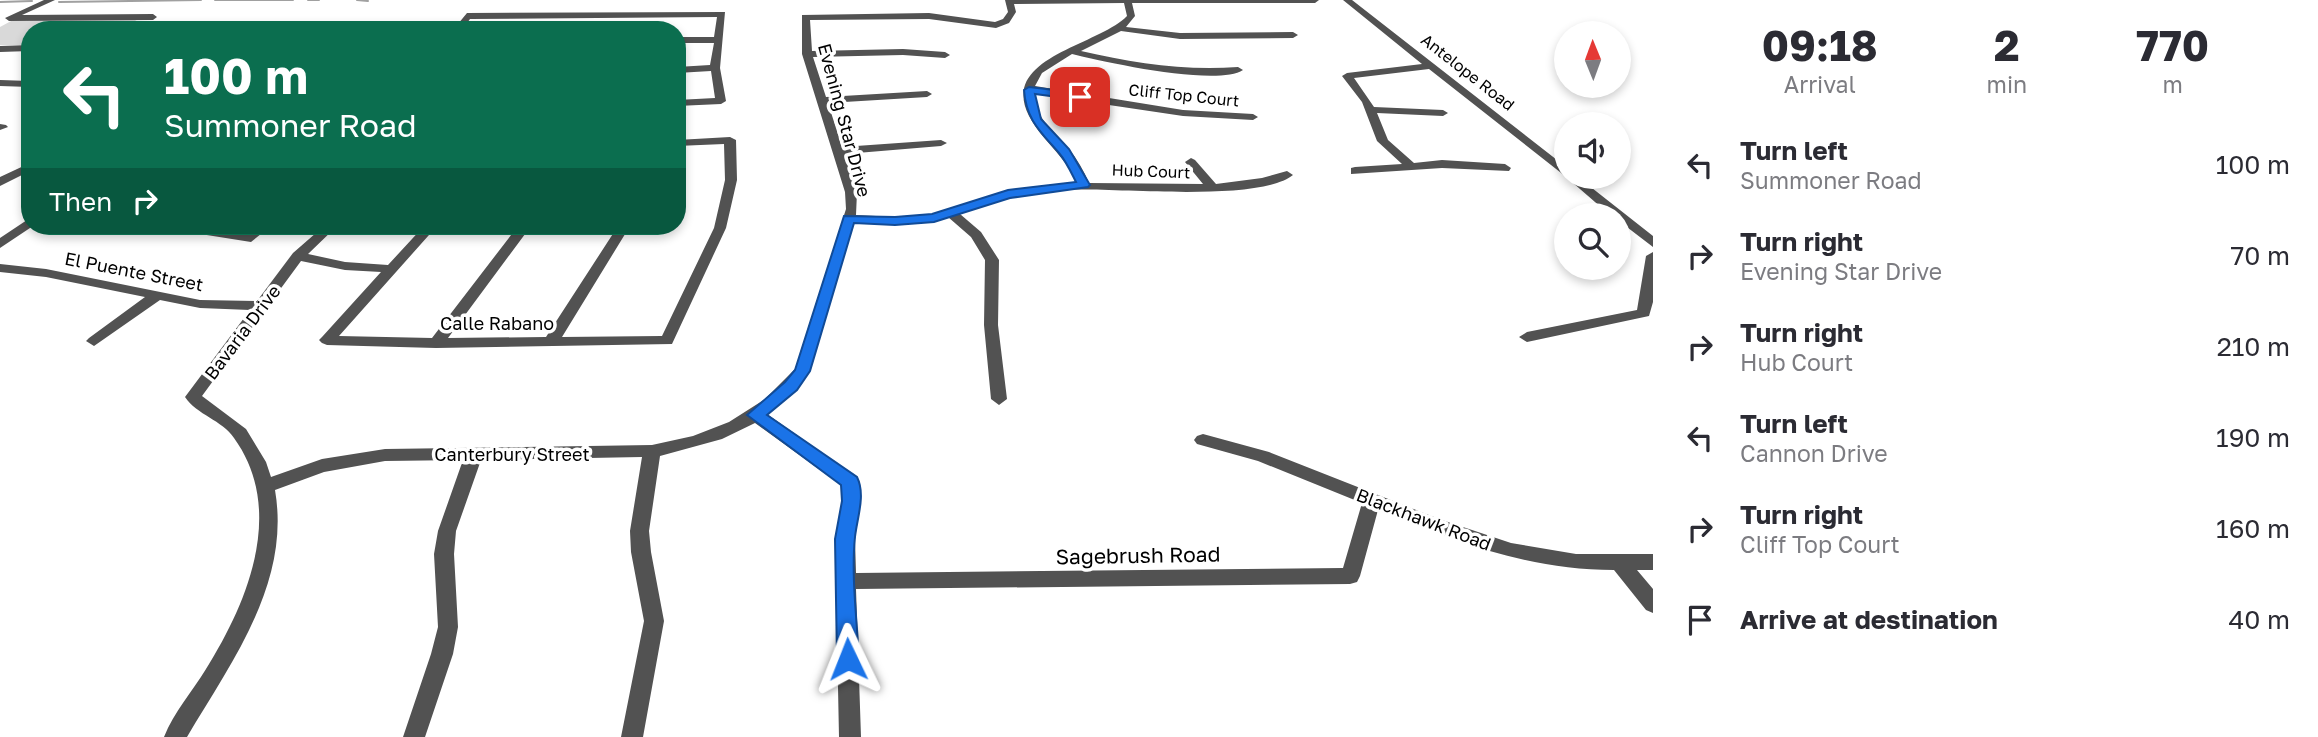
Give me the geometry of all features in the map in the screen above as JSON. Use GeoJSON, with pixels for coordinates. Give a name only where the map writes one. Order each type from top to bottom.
{"type":"FeatureCollection","features":[{"type":"Feature","properties":{"kind":"street"},"geometry":{"type":"LineString","coordinates":[[5,20],[51,0]]}},
{"type":"Feature","properties":{"kind":"street"},"geometry":{"type":"LineString","coordinates":[[1122,29],[1130,16],[1127,0]]}},
{"type":"Feature","properties":{"kind":"street"},"geometry":{"type":"LineString","coordinates":[[1009,1],[1315,0]]}},
{"type":"Feature","properties":{"kind":"street","name":"Antelope Road"},"geometry":{"type":"LineString","coordinates":[[1347,0],[1554,163]]}},
{"type":"Feature","properties":{"kind":"street","name":"Evening Star Drive"},"geometry":{"type":"LineString","coordinates":[[756,415],[791,386],[802,371],[849,219],[852,200],[807,54],[805,17],[937,16],[996,25],[1006,21],[1012,12],[1009,1]]}},
{"type":"Feature","properties":{"kind":"street"},"geometry":{"type":"LineString","coordinates":[[580,15],[590,2]]}},
{"type":"Feature","properties":{"kind":"street"},"geometry":{"type":"LineString","coordinates":[[463,21],[467,16],[722,14],[715,68],[721,101],[686,103]]}},
{"type":"Feature","properties":{"kind":"street"},"geometry":{"type":"LineString","coordinates":[[529,21],[533,15]]}},
{"type":"Feature","properties":{"kind":"street"},"geometry":{"type":"LineString","coordinates":[[5,20],[153,17]]}},
{"type":"Feature","properties":{"kind":"street"},"geometry":{"type":"LineString","coordinates":[[1084,185],[1065,152],[1045,133],[1030,105],[1029,90],[1037,72],[1071,51],[1122,29],[1180,36],[1293,34]]}},
{"type":"Feature","properties":{"kind":"street"},"geometry":{"type":"LineString","coordinates":[[686,40],[717,40]]}},
{"type":"Feature","properties":{"kind":"street"},"geometry":{"type":"LineString","coordinates":[[0,48],[21,48]]}},
{"type":"Feature","properties":{"kind":"street"},"geometry":{"type":"LineString","coordinates":[[1071,51],[1165,70],[1214,73],[1238,71]]}},
{"type":"Feature","properties":{"kind":"street"},"geometry":{"type":"LineString","coordinates":[[807,54],[903,52],[945,55]]}},
{"type":"Feature","properties":{"kind":"street"},"geometry":{"type":"LineString","coordinates":[[1409,164],[1383,141],[1372,110],[1348,76],[1433,66]]}},
{"type":"Feature","properties":{"kind":"street"},"geometry":{"type":"LineString","coordinates":[[686,70],[715,68]]}},
{"type":"Feature","properties":{"kind":"street"},"geometry":{"type":"LineString","coordinates":[[0,83],[21,84]]}},
{"type":"Feature","properties":{"kind":"street","name":"Cliff Top Court"},"geometry":{"type":"LineString","coordinates":[[1029,90],[1182,113],[1253,117]]}},
{"type":"Feature","properties":{"kind":"street"},"geometry":{"type":"LineString","coordinates":[[822,100],[927,94]]}},
{"type":"Feature","properties":{"kind":"street"},"geometry":{"type":"LineString","coordinates":[[1372,110],[1443,113]]}},
{"type":"Feature","properties":{"kind":"street","name":"Calle Rabano"},"geometry":{"type":"LineString","coordinates":[[391,268],[327,340],[436,343],[667,341],[720,228],[731,180],[730,141],[686,143]]}},
{"type":"Feature","properties":{"kind":"street"},"geometry":{"type":"LineString","coordinates":[[838,151],[941,143]]}},
{"type":"Feature","properties":{"kind":"street"},"geometry":{"type":"LineString","coordinates":[[1191,162],[1213,188]]}},
{"type":"Feature","properties":{"kind":"street"},"geometry":{"type":"LineString","coordinates":[[1355,171],[1409,164],[1505,168]]}},
{"type":"Feature","properties":{"kind":"street"},"geometry":{"type":"LineString","coordinates":[[0,182],[21,171]]}},
{"type":"Feature","properties":{"kind":"street","name":"Hub Court"},"geometry":{"type":"LineString","coordinates":[[849,219],[904,221],[951,214],[1008,194],[1084,185],[1213,188],[1263,182],[1287,175]]}},
{"type":"Feature","properties":{"kind":"street"},"geometry":{"type":"LineString","coordinates":[[1586,189],[1604,203]]}},
{"type":"Feature","properties":{"kind":"street"},"geometry":{"type":"LineString","coordinates":[[951,214],[976,235],[987,248],[992,260],[991,325],[999,399]]}},
{"type":"Feature","properties":{"kind":"street"},"geometry":{"type":"LineString","coordinates":[[1631,225],[1653,243]]}},
{"type":"Feature","properties":{"kind":"street"},"geometry":{"type":"LineString","coordinates":[[0,244],[21,229]]}},
{"type":"Feature","properties":{"kind":"street"},"geometry":{"type":"LineString","coordinates":[[232,235],[251,238],[254,235]]}},
{"type":"Feature","properties":{"kind":"street","name":"Bavaria Drive"},"geometry":{"type":"LineString","coordinates":[[175,737],[223,661],[256,595],[266,558],[271,521],[265,486],[254,454],[237,430],[193,397],[298,256],[321,235]]}},
{"type":"Feature","properties":{"kind":"street"},"geometry":{"type":"LineString","coordinates":[[298,256],[345,265],[391,268],[422,235]]}},
{"type":"Feature","properties":{"kind":"street"},"geometry":{"type":"LineString","coordinates":[[436,343],[518,235]]}},
{"type":"Feature","properties":{"kind":"street"},"geometry":{"type":"LineString","coordinates":[[551,342],[618,235]]}},
{"type":"Feature","properties":{"kind":"street"},"geometry":{"type":"LineString","coordinates":[[1527,337],[1644,313],[1653,256]]}},
{"type":"Feature","properties":{"kind":"street","name":"El Puente Street"},"geometry":{"type":"LineString","coordinates":[[0,268],[46,273],[200,304],[261,306]]}},
{"type":"Feature","properties":{"kind":"street"},"geometry":{"type":"LineString","coordinates":[[94,341],[156,296]]}},
{"type":"Feature","properties":{"kind":"street"},"geometry":{"type":"LineString","coordinates":[[756,415],[850,482],[852,501],[845,539],[850,737]]}},
{"type":"Feature","properties":{"kind":"street","name":"Canterbury Street"},"geometry":{"type":"LineString","coordinates":[[265,486],[322,466],[385,455],[652,451],[687,446],[713,437],[756,415]]}},
{"type":"Feature","properties":{"kind":"street","name":"Blackhawk Road"},"geometry":{"type":"LineString","coordinates":[[1202,440],[1263,456],[1481,542],[1511,551],[1576,562],[1653,562]]}},
{"type":"Feature","properties":{"kind":"street"},"geometry":{"type":"LineString","coordinates":[[632,737],[639,691],[649,661],[654,621],[652,592],[643,568],[639,541],[652,451]]}},
{"type":"Feature","properties":{"kind":"street"},"geometry":{"type":"LineString","coordinates":[[414,737],[442,654],[448,627],[444,554],[447,531],[474,454]]}},
{"type":"Feature","properties":{"kind":"street","name":"Sagebrush Road"},"geometry":{"type":"LineString","coordinates":[[846,581],[1350,576],[1372,500]]}},
{"type":"Feature","properties":{"kind":"street"},"geometry":{"type":"LineString","coordinates":[[1619,562],[1653,604]]}},
{"type":"Feature","properties":{"kind":"shaded area"},"geometry":{"type":"Polygon","coordinates":[[[138,19],[21,21],[21,45],[0,45],[0,27],[13,20],[138,19]]]}},
{"type":"Feature","properties":{"kind":"waterway"},"geometry":{"type":"LineString","coordinates":[[59,2],[201,0]]}},
{"type":"Feature","properties":{"kind":"waterway"},"geometry":{"type":"LineString","coordinates":[[215,0],[293,0]]}},
{"type":"Feature","properties":{"kind":"waterway"},"geometry":{"type":"LineString","coordinates":[[308,0],[319,0]]}},
{"type":"Feature","properties":{"kind":"waterway"},"geometry":{"type":"LineString","coordinates":[[357,0],[368,1]]}},
{"type":"Feature","properties":{"kind":"waterway"},"geometry":{"type":"LineString","coordinates":[[0,2],[32,1]]}},
{"type":"Feature","properties":{"kind":"route"},"geometry":{"type":"LineString","coordinates":[[848,659],[845,539],[852,501],[850,482],[756,415],[791,386],[802,371],[849,219],[895,221],[934,218],[1008,194],[1039,188],[1084,185],[1076,167],[1036,119],[1030,105],[1029,90],[1080,97]]}}]}
